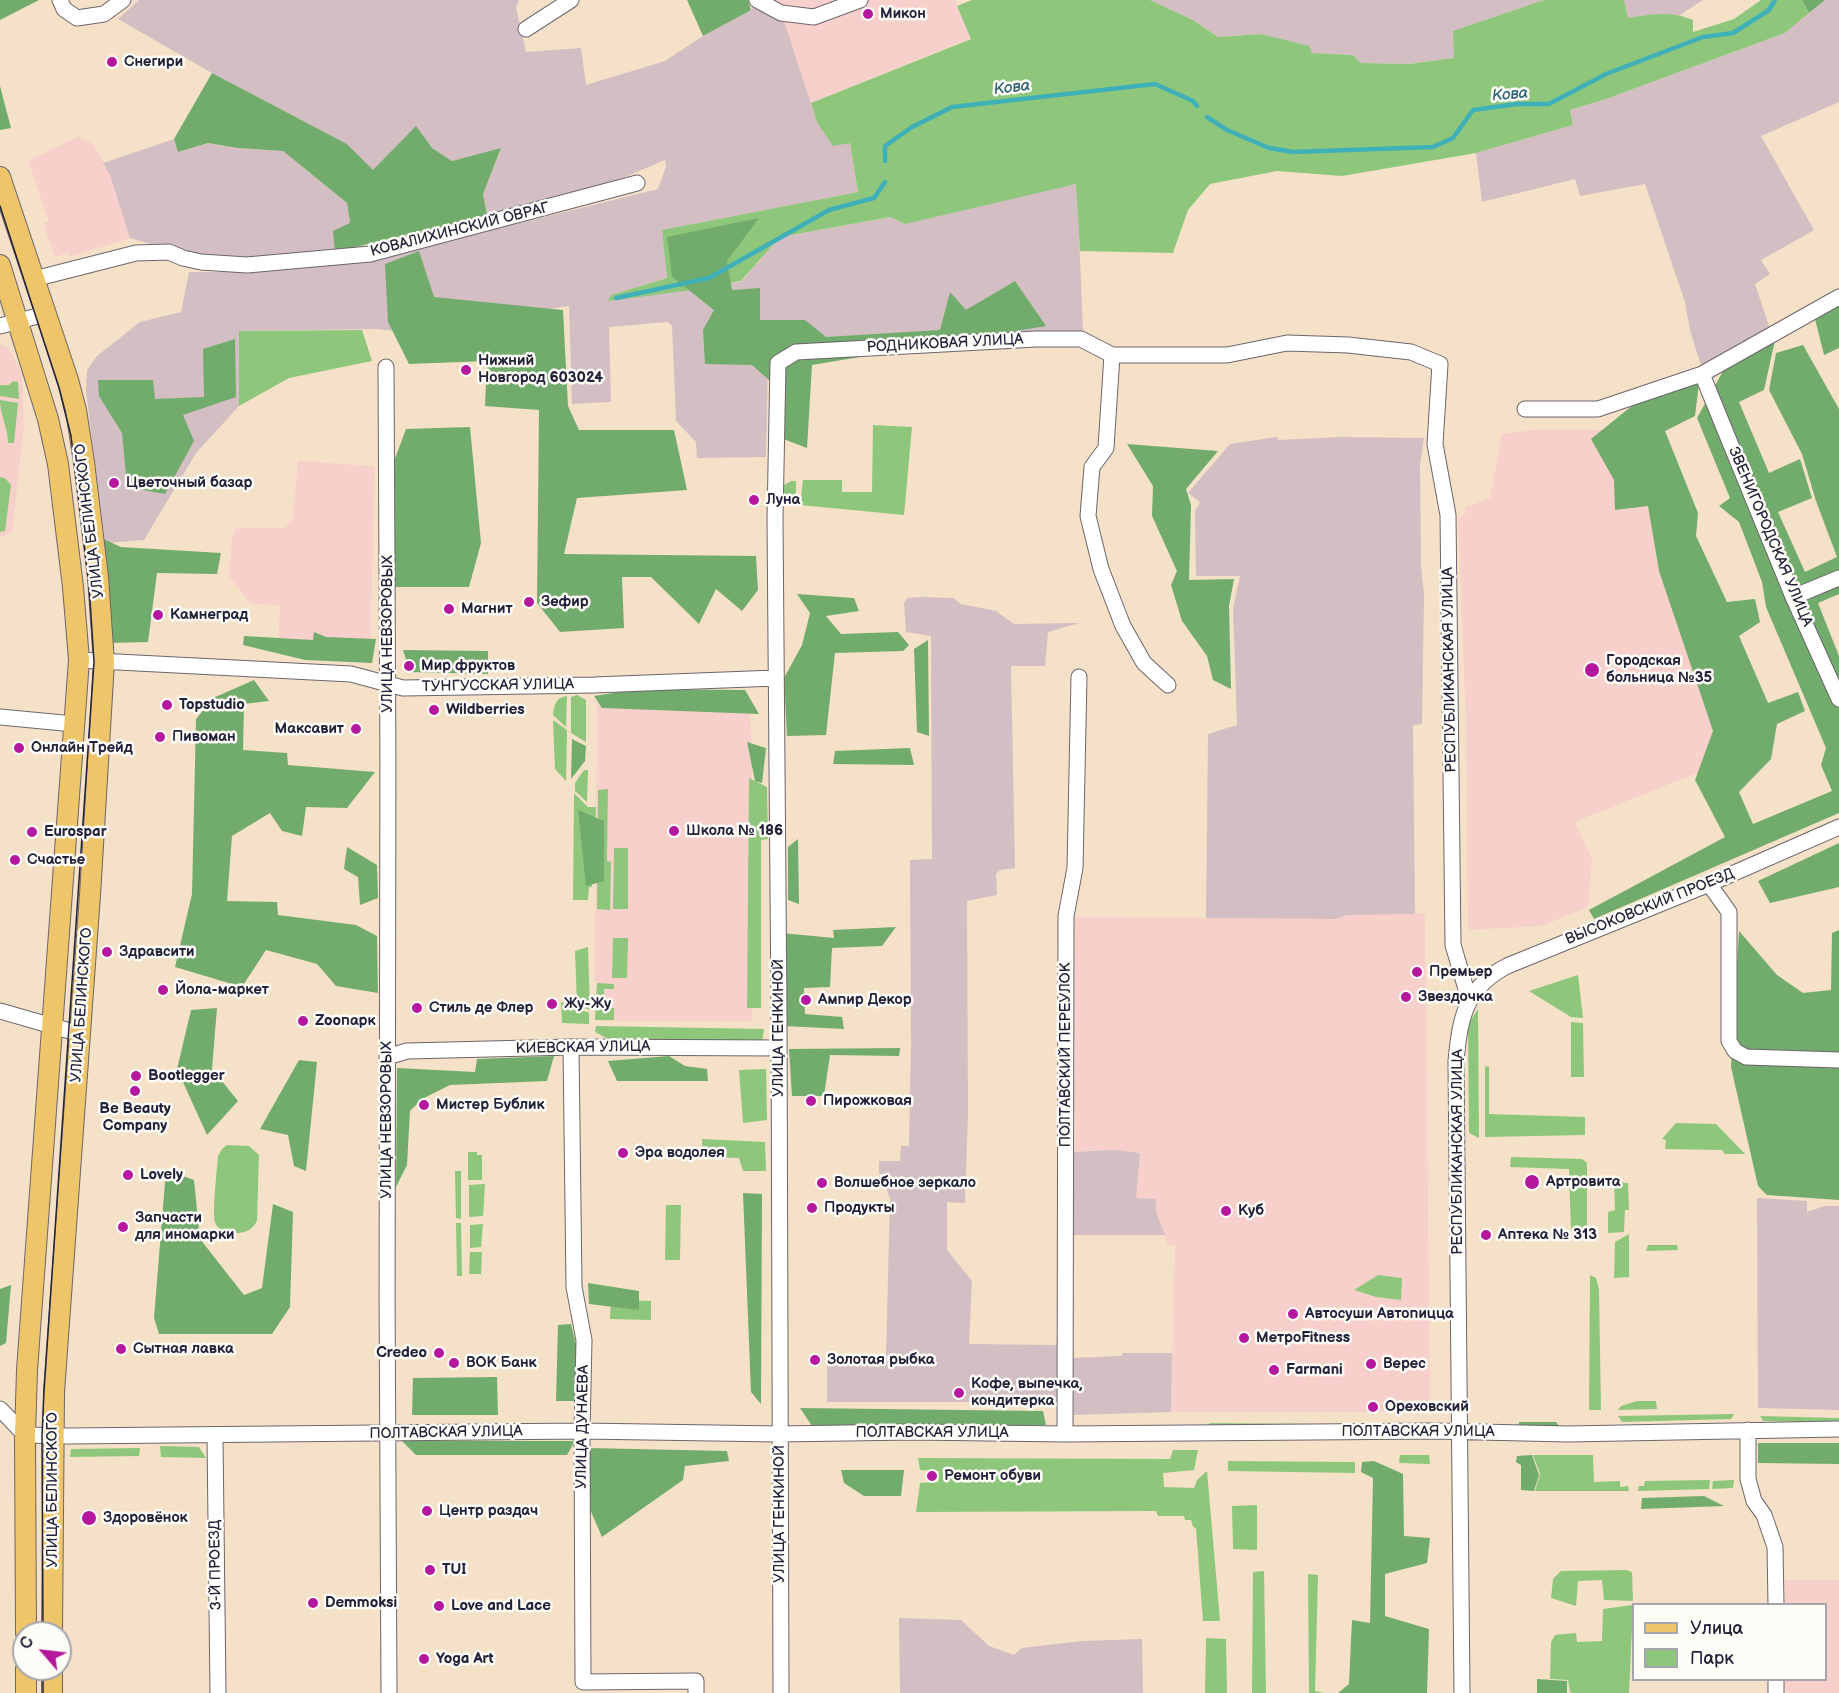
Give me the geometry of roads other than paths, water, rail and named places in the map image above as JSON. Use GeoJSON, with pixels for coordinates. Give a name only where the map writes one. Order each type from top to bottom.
{"type":"FeatureCollection","features":[{"type":"Feature","properties":{"kind":"main road","name":"УЛИЦА БЕЛИНСКОГО"},"geometry":{"type":"LineString","coordinates":[[0,177],[76,410],[98,577],[104,662],[52,1436],[52,1621]]}},
{"type":"Feature","properties":{"kind":"main road","name":"УЛИЦА БЕЛИНСКОГО"},"geometry":{"type":"LineString","coordinates":[[0,265],[8,324],[38,388],[58,464],[74,587],[78,660],[27,1370],[26,1621]]}},
{"type":"Feature","properties":{"kind":"street"},"geometry":{"type":"LineString","coordinates":[[60,0],[64,9],[77,18],[104,14],[123,0]]}},
{"type":"Feature","properties":{"kind":"street"},"geometry":{"type":"LineString","coordinates":[[526,29],[571,0]]}},
{"type":"Feature","properties":{"kind":"street"},"geometry":{"type":"LineString","coordinates":[[757,0],[781,13],[814,17],[860,0]]}},
{"type":"Feature","properties":{"kind":"street","name":"КОВАЛИХИНСКИЙ ОВРАГ"},"geometry":{"type":"LineString","coordinates":[[34,279],[136,254],[169,252],[201,262],[248,266],[370,254],[637,183]]}},
{"type":"Feature","properties":{"kind":"street"},"geometry":{"type":"LineString","coordinates":[[1525,408],[1598,409],[1702,374],[1839,297]]}},
{"type":"Feature","properties":{"kind":"street"},"geometry":{"type":"LineString","coordinates":[[8,324],[45,314]]}},
{"type":"Feature","properties":{"kind":"street","name":"РОДНИКОВАЯ УЛИЦА"},"geometry":{"type":"LineString","coordinates":[[778,363],[796,352],[1036,339],[1081,339],[1112,355],[1227,355],[1287,343],[1348,345],[1411,352],[1440,364]]}},
{"type":"Feature","properties":{"kind":"street"},"geometry":{"type":"LineString","coordinates":[[1112,355],[1106,448],[1092,467],[1088,516],[1101,569],[1123,626],[1144,663],[1168,685]]}},
{"type":"Feature","properties":{"kind":"street","name":"УЛИЦА ГЕНКИНОЙ"},"geometry":{"type":"LineString","coordinates":[[778,363],[775,489],[782,1693]]}},
{"type":"Feature","properties":{"kind":"street","name":"РЕСПУБЛИКАНСКАЯ УЛИЦА"},"geometry":{"type":"LineString","coordinates":[[1440,364],[1435,444],[1448,515],[1453,945],[1469,999],[1459,1028],[1456,1061],[1462,1693]]}},
{"type":"Feature","properties":{"kind":"street","name":"УЛИЦА НЕВЗОРОВЫХ"},"geometry":{"type":"LineString","coordinates":[[386,367],[389,1693]]}},
{"type":"Feature","properties":{"kind":"street","name":"ЗВЕНИГОРОДСКАЯ УЛИЦА"},"geometry":{"type":"LineString","coordinates":[[1702,374],[1793,597],[1839,699]]}},
{"type":"Feature","properties":{"kind":"street"},"geometry":{"type":"LineString","coordinates":[[1793,597],[1839,578]]}},
{"type":"Feature","properties":{"kind":"street","name":"ТУНГУССКАЯ УЛИЦА"},"geometry":{"type":"LineString","coordinates":[[78,660],[351,674],[403,688],[594,685],[776,678]]}},
{"type":"Feature","properties":{"kind":"street","name":"ПОЛТАВСКИЙ ПЕРЕУЛОК"},"geometry":{"type":"LineString","coordinates":[[1065,1434],[1066,916],[1075,868],[1079,677]]}},
{"type":"Feature","properties":{"kind":"street"},"geometry":{"type":"LineString","coordinates":[[0,717],[74,724]]}},
{"type":"Feature","properties":{"kind":"street","name":"ВЫСОКОВСКИЙ ПРОЕЗД"},"geometry":{"type":"LineString","coordinates":[[1469,999],[1492,974],[1507,966],[1709,884],[1839,827]]}},
{"type":"Feature","properties":{"kind":"street"},"geometry":{"type":"LineString","coordinates":[[1709,884],[1729,912],[1729,1041],[1735,1052],[1746,1057],[1839,1060]]}},
{"type":"Feature","properties":{"kind":"street"},"geometry":{"type":"LineString","coordinates":[[0,1011],[80,1034]]}},
{"type":"Feature","properties":{"kind":"street","name":"КИЕВСКАЯ УЛИЦА"},"geometry":{"type":"LineString","coordinates":[[387,1057],[407,1052],[572,1047],[779,1048]]}},
{"type":"Feature","properties":{"kind":"street","name":"УЛИЦА ДУНАЕВА"},"geometry":{"type":"LineString","coordinates":[[572,1047],[574,1287],[584,1340],[583,1682],[696,1681],[696,1693]]}},
{"type":"Feature","properties":{"kind":"street"},"geometry":{"type":"LineString","coordinates":[[0,1409],[25,1435]]}},
{"type":"Feature","properties":{"kind":"street","name":"ПОЛТАВСКАЯ УЛИЦА"},"geometry":{"type":"LineString","coordinates":[[25,1435],[215,1436],[582,1431],[779,1434],[913,1432],[1568,1434],[1839,1429]]}},
{"type":"Feature","properties":{"kind":"street"},"geometry":{"type":"LineString","coordinates":[[1748,1430],[1748,1479],[1754,1501],[1764,1515],[1775,1547],[1776,1603]]}},
{"type":"Feature","properties":{"kind":"street","name":"3-Й ПРОЕЗД"},"geometry":{"type":"LineString","coordinates":[[215,1436],[218,1693]]}},
{"type":"Feature","properties":{"kind":"waterway","name":"Кова"},"geometry":{"type":"LineString","coordinates":[[1207,117],[1227,130],[1269,148],[1293,152],[1433,147],[1453,138],[1473,110],[1517,104],[1549,104],[1606,74],[1703,37],[1733,33],[1769,10],[1775,0]]}},
{"type":"Feature","properties":{"kind":"waterway","name":"Кова"},"geometry":{"type":"LineString","coordinates":[[885,161],[885,146],[912,127],[952,107],[1155,84],[1193,101],[1197,106]]}},
{"type":"Feature","properties":{"kind":"waterway","name":"Кова"},"geometry":{"type":"LineString","coordinates":[[616,298],[709,278],[829,210],[874,198],[885,182]]}},
{"type":"Feature","properties":{"kind":"tram line"},"geometry":{"type":"LineString","coordinates":[[0,206],[59,388],[71,436],[89,585],[94,662],[44,1391],[43,1621]]}},
{"type":"Feature","properties":{"kind":"tram line"},"geometry":{"type":"LineString","coordinates":[[43,1681],[43,1693]]}},
{"type":"Feature","properties":{"kind":"place","name":"Микон"},"geometry":{"type":"Point","coordinates":[868,14]}},
{"type":"Feature","properties":{"kind":"place","name":"Снегири"},"geometry":{"type":"Point","coordinates":[112,62]}},
{"type":"Feature","properties":{"kind":"place","name":"Нижний Новгород 603024"},"geometry":{"type":"Point","coordinates":[466,370]}},
{"type":"Feature","properties":{"kind":"place","name":"Цветочный базар"},"geometry":{"type":"Point","coordinates":[114,483]}},
{"type":"Feature","properties":{"kind":"place","name":"Луна"},"geometry":{"type":"Point","coordinates":[754,500]}},
{"type":"Feature","properties":{"kind":"place","name":"Зефир"},"geometry":{"type":"Point","coordinates":[529,602]}},
{"type":"Feature","properties":{"kind":"place","name":"Магнит"},"geometry":{"type":"Point","coordinates":[449,609]}},
{"type":"Feature","properties":{"kind":"place","name":"Камнеград"},"geometry":{"type":"Point","coordinates":[158,615]}},
{"type":"Feature","properties":{"kind":"place","name":"Мир фруктов"},"geometry":{"type":"Point","coordinates":[409,666]}},
{"type":"Feature","properties":{"kind":"place","name":"Городская больница №35"},"geometry":{"type":"Point","coordinates":[1592,670]}},
{"type":"Feature","properties":{"kind":"place","name":"Topstudio"},"geometry":{"type":"Point","coordinates":[167,705]}},
{"type":"Feature","properties":{"kind":"place","name":"Wildberries"},"geometry":{"type":"Point","coordinates":[434,710]}},
{"type":"Feature","properties":{"kind":"place","name":"Максавит"},"geometry":{"type":"Point","coordinates":[356,729]}},
{"type":"Feature","properties":{"kind":"place","name":"Пивоман"},"geometry":{"type":"Point","coordinates":[160,737]}},
{"type":"Feature","properties":{"kind":"place","name":"Онлайн Трейд"},"geometry":{"type":"Point","coordinates":[19,748]}},
{"type":"Feature","properties":{"kind":"place","name":"Школа № 186"},"geometry":{"type":"Point","coordinates":[674,831]}},
{"type":"Feature","properties":{"kind":"place","name":"Eurospar"},"geometry":{"type":"Point","coordinates":[32,832]}},
{"type":"Feature","properties":{"kind":"place","name":"Счастье"},"geometry":{"type":"Point","coordinates":[15,860]}},
{"type":"Feature","properties":{"kind":"place","name":"Здравсити"},"geometry":{"type":"Point","coordinates":[107,952]}},
{"type":"Feature","properties":{"kind":"place","name":"Премьер"},"geometry":{"type":"Point","coordinates":[1417,972]}},
{"type":"Feature","properties":{"kind":"place","name":"Йола-маркет"},"geometry":{"type":"Point","coordinates":[163,990]}},
{"type":"Feature","properties":{"kind":"place","name":"Звездочка"},"geometry":{"type":"Point","coordinates":[1406,997]}},
{"type":"Feature","properties":{"kind":"place","name":"Ампир Декор"},"geometry":{"type":"Point","coordinates":[806,1000]}},
{"type":"Feature","properties":{"kind":"place","name":"Жу-Жу"},"geometry":{"type":"Point","coordinates":[552,1004]}},
{"type":"Feature","properties":{"kind":"place","name":"Стиль де Флер"},"geometry":{"type":"Point","coordinates":[417,1008]}},
{"type":"Feature","properties":{"kind":"place","name":"Zooпарк"},"geometry":{"type":"Point","coordinates":[303,1021]}},
{"type":"Feature","properties":{"kind":"place","name":"Bootlegger"},"geometry":{"type":"Point","coordinates":[136,1076]}},
{"type":"Feature","properties":{"kind":"place","name":"Be Beauty Company"},"geometry":{"type":"Point","coordinates":[135,1091]}},
{"type":"Feature","properties":{"kind":"place","name":"Пирожковая"},"geometry":{"type":"Point","coordinates":[811,1101]}},
{"type":"Feature","properties":{"kind":"place","name":"Мистер Бублик"},"geometry":{"type":"Point","coordinates":[424,1105]}},
{"type":"Feature","properties":{"kind":"place","name":"Эра водолея"},"geometry":{"type":"Point","coordinates":[623,1153]}},
{"type":"Feature","properties":{"kind":"place","name":"Lovely"},"geometry":{"type":"Point","coordinates":[128,1175]}},
{"type":"Feature","properties":{"kind":"place","name":"Артровита"},"geometry":{"type":"Point","coordinates":[1532,1182]}},
{"type":"Feature","properties":{"kind":"place","name":"Волшебное зеркало"},"geometry":{"type":"Point","coordinates":[822,1183]}},
{"type":"Feature","properties":{"kind":"place","name":"Продукты"},"geometry":{"type":"Point","coordinates":[812,1208]}},
{"type":"Feature","properties":{"kind":"place","name":"Куб"},"geometry":{"type":"Point","coordinates":[1226,1211]}},
{"type":"Feature","properties":{"kind":"place","name":"Запчасти для иномарки"},"geometry":{"type":"Point","coordinates":[123,1227]}},
{"type":"Feature","properties":{"kind":"place","name":"Аптека № 313"},"geometry":{"type":"Point","coordinates":[1486,1235]}},
{"type":"Feature","properties":{"kind":"place","name":"Автосуши Автопицца"},"geometry":{"type":"Point","coordinates":[1293,1314]}},
{"type":"Feature","properties":{"kind":"place","name":"МетроFitness"},"geometry":{"type":"Point","coordinates":[1244,1338]}},
{"type":"Feature","properties":{"kind":"place","name":"Сытная лавка"},"geometry":{"type":"Point","coordinates":[121,1349]}},
{"type":"Feature","properties":{"kind":"place","name":"Credeo"},"geometry":{"type":"Point","coordinates":[439,1353]}},
{"type":"Feature","properties":{"kind":"place","name":"Золотая рыбка"},"geometry":{"type":"Point","coordinates":[815,1360]}},
{"type":"Feature","properties":{"kind":"place","name":"ВОК Банк"},"geometry":{"type":"Point","coordinates":[454,1363]}},
{"type":"Feature","properties":{"kind":"place","name":"Верес"},"geometry":{"type":"Point","coordinates":[1371,1364]}},
{"type":"Feature","properties":{"kind":"place","name":"Farmani"},"geometry":{"type":"Point","coordinates":[1274,1370]}},
{"type":"Feature","properties":{"kind":"place","name":"Кофе, выпечка, кондитерка"},"geometry":{"type":"Point","coordinates":[959,1393]}},
{"type":"Feature","properties":{"kind":"place","name":"Ореховский"},"geometry":{"type":"Point","coordinates":[1373,1407]}},
{"type":"Feature","properties":{"kind":"place","name":"Ремонт обуви"},"geometry":{"type":"Point","coordinates":[932,1476]}},
{"type":"Feature","properties":{"kind":"place","name":"Центр раздач"},"geometry":{"type":"Point","coordinates":[427,1511]}},
{"type":"Feature","properties":{"kind":"place","name":"Здоровёнок"},"geometry":{"type":"Point","coordinates":[89,1518]}},
{"type":"Feature","properties":{"kind":"place","name":"TUI"},"geometry":{"type":"Point","coordinates":[430,1570]}},
{"type":"Feature","properties":{"kind":"place","name":"Demmoksi"},"geometry":{"type":"Point","coordinates":[313,1603]}},
{"type":"Feature","properties":{"kind":"place","name":"Love and Lace"},"geometry":{"type":"Point","coordinates":[439,1606]}},
{"type":"Feature","properties":{"kind":"place","name":"Yoga Art"},"geometry":{"type":"Point","coordinates":[424,1659]}}]}
